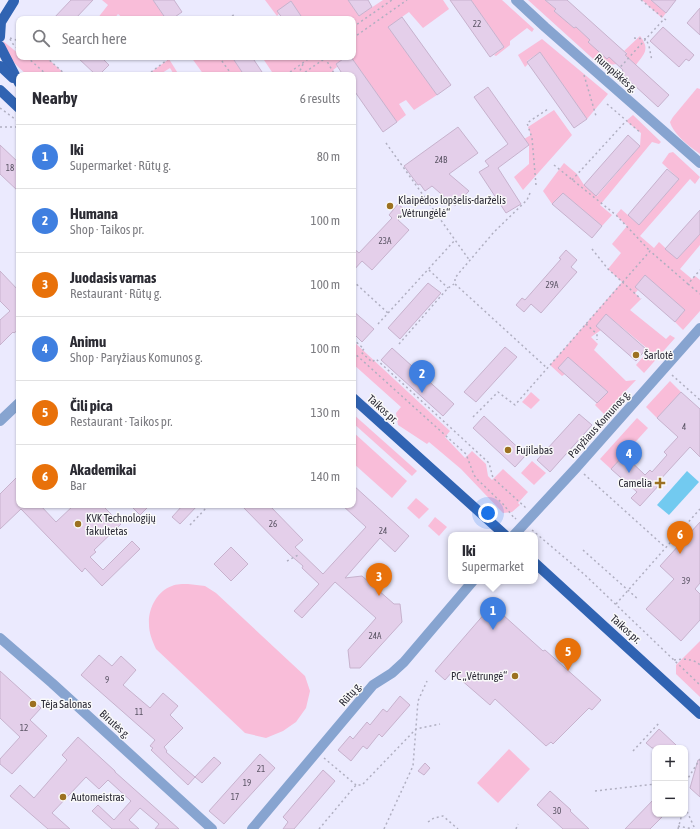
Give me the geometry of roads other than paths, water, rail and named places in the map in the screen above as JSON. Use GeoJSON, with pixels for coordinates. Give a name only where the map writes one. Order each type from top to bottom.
{"type":"FeatureCollection","features":[{"type":"Feature","properties":{"kind":"main road"},"geometry":{"type":"LineString","coordinates":[[0,11],[15,0]]}},
{"type":"Feature","properties":{"kind":"main road"},"geometry":{"type":"LineString","coordinates":[[5,38],[1,22],[15,0]]}},
{"type":"Feature","properties":{"kind":"main road"},"geometry":{"type":"LineString","coordinates":[[0,46],[16,77]]}},
{"type":"Feature","properties":{"kind":"main road"},"geometry":{"type":"LineString","coordinates":[[0,66],[16,80]]}},
{"type":"Feature","properties":{"kind":"main road"},"geometry":{"type":"LineString","coordinates":[[0,90],[16,105]]}},
{"type":"Feature","properties":{"kind":"main road","name":"Taikos pr."},"geometry":{"type":"LineString","coordinates":[[356,401],[501,532]]}},
{"type":"Feature","properties":{"kind":"main road","name":"Taikos pr."},"geometry":{"type":"LineString","coordinates":[[538,566],[700,714]]}},
{"type":"Feature","properties":{"kind":"street","name":"Rumpiškės g."},"geometry":{"type":"LineString","coordinates":[[516,0],[700,163]]}},
{"type":"Feature","properties":{"kind":"street","name":"Paryžiaus Komunos g."},"geometry":{"type":"LineString","coordinates":[[517,532],[700,328]]}},
{"type":"Feature","properties":{"kind":"street"},"geometry":{"type":"LineString","coordinates":[[0,421],[16,406]]}},
{"type":"Feature","properties":{"kind":"street","name":"Rūtų g."},"geometry":{"type":"LineString","coordinates":[[252,829],[373,685],[392,673],[404,662],[470,584]]}},
{"type":"Feature","properties":{"kind":"street","name":"Birutės g."},"geometry":{"type":"LineString","coordinates":[[0,638],[52,683],[212,829]]}},
{"type":"Feature","properties":{"kind":"water"},"geometry":{"type":"Polygon","coordinates":[[[687,471],[699,482],[669,515],[657,505],[687,471]]]}},
{"type":"Feature","properties":{"kind":"place","name":"Klaipėdos lopšelis-darželis „Vėtrungėlė“"},"geometry":{"type":"Point","coordinates":[390,206]}},
{"type":"Feature","properties":{"kind":"place","name":"Šarlotė"},"geometry":{"type":"Point","coordinates":[636,355]}},
{"type":"Feature","properties":{"kind":"place","name":"Humana"},"geometry":{"type":"Point","coordinates":[422,393]}},
{"type":"Feature","properties":{"kind":"place","name":"Fujilabas"},"geometry":{"type":"Point","coordinates":[508,450]}},
{"type":"Feature","properties":{"kind":"place","name":"Animu"},"geometry":{"type":"Point","coordinates":[629,473]}},
{"type":"Feature","properties":{"kind":"place","name":"Camelia"},"geometry":{"type":"Point","coordinates":[660,483]}},
{"type":"Feature","properties":{"kind":"place","name":"KVK Technologijų fakultetas"},"geometry":{"type":"Point","coordinates":[78,524]}},
{"type":"Feature","properties":{"kind":"place","name":"Akademikai"},"geometry":{"type":"Point","coordinates":[680,554]}},
{"type":"Feature","properties":{"kind":"place","name":"Juodasis varnas"},"geometry":{"type":"Point","coordinates":[379,596]}},
{"type":"Feature","properties":{"kind":"place","name":"Iki"},"geometry":{"type":"Point","coordinates":[493,630]}},
{"type":"Feature","properties":{"kind":"place","name":"Čili pica"},"geometry":{"type":"Point","coordinates":[568,671]}},
{"type":"Feature","properties":{"kind":"place","name":"PC „Vėtrungė“"},"geometry":{"type":"Point","coordinates":[515,676]}},
{"type":"Feature","properties":{"kind":"place","name":"Tėja Salonas"},"geometry":{"type":"Point","coordinates":[33,704]}},
{"type":"Feature","properties":{"kind":"place","name":"Automeistras"},"geometry":{"type":"Point","coordinates":[63,797]}}]}
